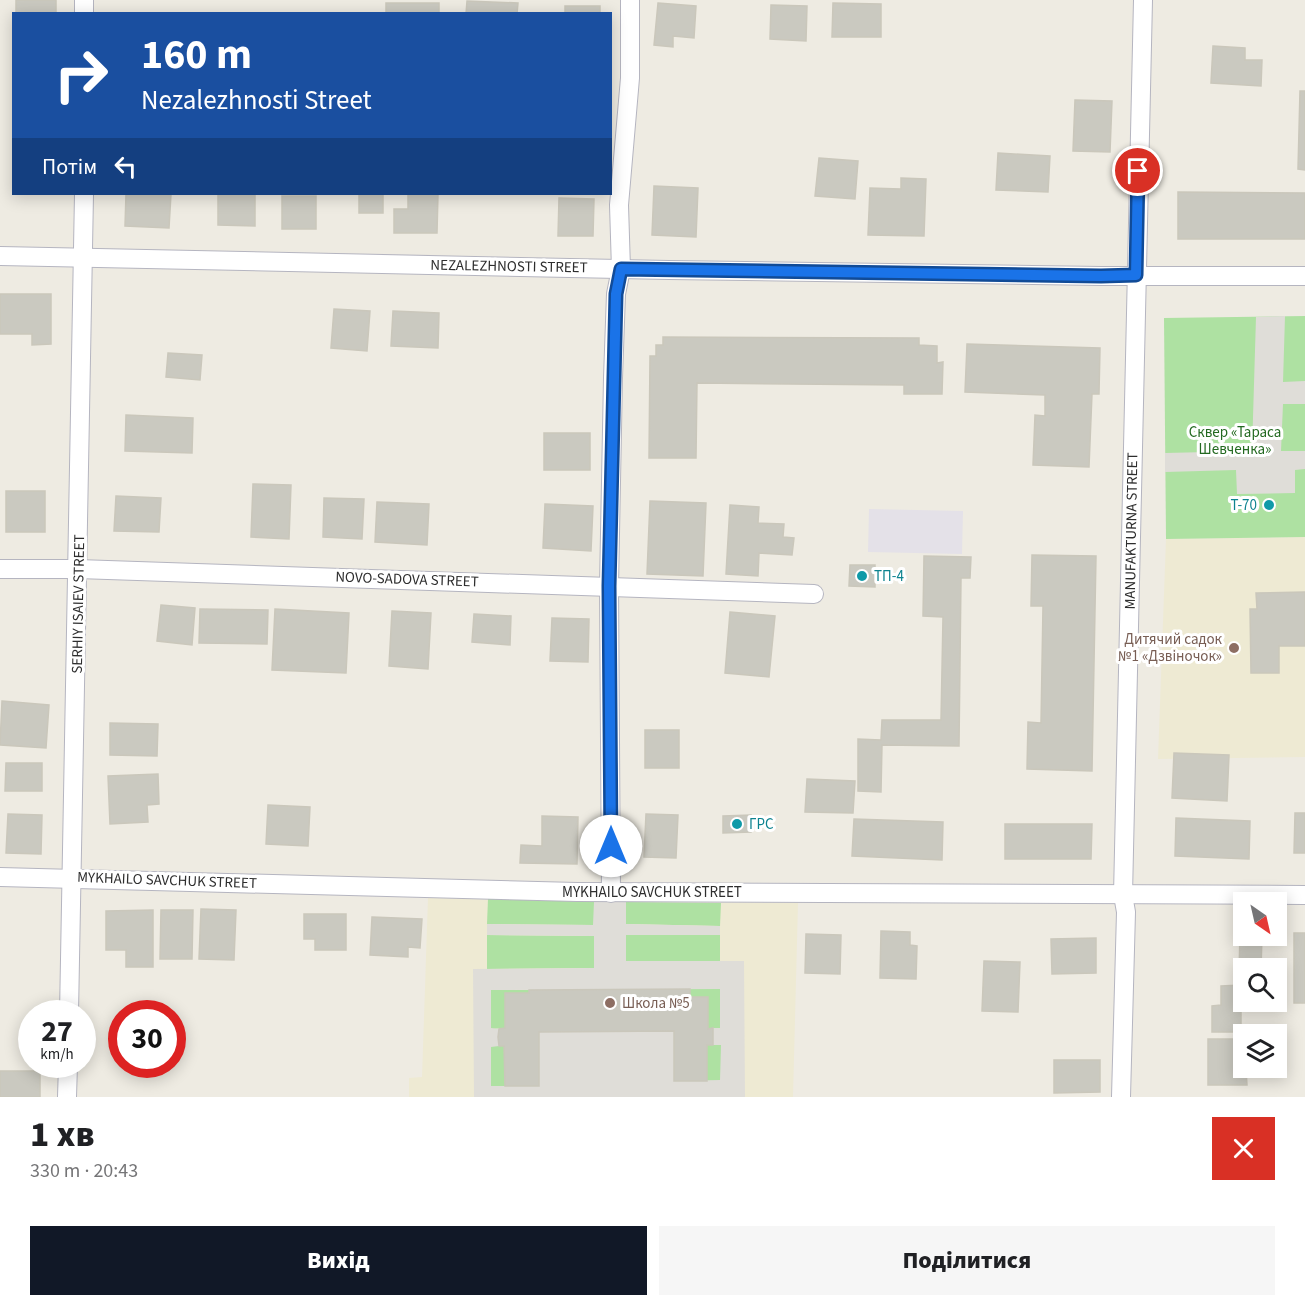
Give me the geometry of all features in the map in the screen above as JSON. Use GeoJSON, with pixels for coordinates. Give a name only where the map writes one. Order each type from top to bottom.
{"type":"FeatureCollection","features":[{"type":"Feature","properties":{"kind":"street"},"geometry":{"type":"LineString","coordinates":[[611,892],[609,586],[615,318],[621,269],[619,205],[629,89],[630,0]]}},
{"type":"Feature","properties":{"kind":"street","name":"MANUFAKTURNA STREET"},"geometry":{"type":"LineString","coordinates":[[1121,1097],[1126,912],[1123,895],[1143,0]]}},
{"type":"Feature","properties":{"kind":"street","name":"SERHIY ISAIEV STREET"},"geometry":{"type":"LineString","coordinates":[[69,1000],[84,195]]}},
{"type":"Feature","properties":{"kind":"street","name":"NEZALEZHNOSTI STREET"},"geometry":{"type":"LineString","coordinates":[[0,256],[621,269],[1101,276],[1305,276]]}},
{"type":"Feature","properties":{"kind":"street","name":"NOVO-SADOVA STREET"},"geometry":{"type":"LineString","coordinates":[[0,569],[78,569],[814,594]]}},
{"type":"Feature","properties":{"kind":"street","name":"MYKHAILO SAVCHUK STREET"},"geometry":{"type":"LineString","coordinates":[[0,877],[611,892],[1305,895]]}},
{"type":"Feature","properties":{"kind":"street"},"geometry":{"type":"LineString","coordinates":[[67,1097],[68,1078]]}},
{"type":"Feature","properties":{"kind":"shaded area"},"geometry":{"type":"Polygon","coordinates":[[[1285,316],[1283,382],[1305,381],[1305,404],[1283,404],[1281,451],[1305,451],[1305,469],[1295,470],[1295,493],[1237,494],[1236,470],[1165,472],[1165,453],[1252,451],[1256,317],[1285,316]]]}},
{"type":"Feature","properties":{"kind":"shaded area"},"geometry":{"type":"Polygon","coordinates":[[[869,509],[963,511],[962,554],[868,552],[869,509]]]}},
{"type":"Feature","properties":{"kind":"shaded area","name":"Дитячий садок №1 «Дзвіночок»"},"geometry":{"type":"Polygon","coordinates":[[[1305,537],[1305,757],[1158,759],[1166,539],[1305,537]]]}},
{"type":"Feature","properties":{"kind":"shaded area","name":"Школа №5"},"geometry":{"type":"Polygon","coordinates":[[[428,898],[575,902],[798,903],[793,1097],[409,1097],[409,1078],[422,1077],[428,898]]]}},
{"type":"Feature","properties":{"kind":"shaded area"},"geometry":{"type":"Polygon","coordinates":[[[594,902],[626,902],[626,924],[720,926],[720,935],[626,935],[626,961],[744,961],[745,1097],[474,1097],[473,969],[594,968],[594,936],[487,935],[487,924],[593,925],[594,902]],[[720,989],[491,990],[491,1028],[499,1029],[499,1046],[491,1047],[491,1086],[539,1086],[539,1032],[674,1031],[674,1081],[720,1080],[721,1045],[713,1045],[713,1028],[720,1028],[720,989]]]}},
{"type":"Feature","properties":{"kind":"green space","name":"Сквер «Тараса Шевченка»"},"geometry":{"type":"Polygon","coordinates":[[[1305,316],[1305,537],[1166,539],[1164,318],[1305,316]]]}},
{"type":"Feature","properties":{"kind":"green space"},"geometry":{"type":"Polygon","coordinates":[[[488,899],[594,902],[594,925],[487,924],[488,899]]]}},
{"type":"Feature","properties":{"kind":"green space"},"geometry":{"type":"Polygon","coordinates":[[[626,902],[721,903],[720,926],[626,924],[626,902]]]}},
{"type":"Feature","properties":{"kind":"green space"},"geometry":{"type":"Polygon","coordinates":[[[487,935],[594,936],[594,968],[487,969],[487,935]]]}},
{"type":"Feature","properties":{"kind":"green space"},"geometry":{"type":"Polygon","coordinates":[[[626,935],[720,935],[720,961],[626,961],[626,935]]]}},
{"type":"Feature","properties":{"kind":"green space"},"geometry":{"type":"Polygon","coordinates":[[[690,989],[720,989],[720,1029],[708,1029],[690,997],[690,989]]]}},
{"type":"Feature","properties":{"kind":"green space"},"geometry":{"type":"Polygon","coordinates":[[[491,990],[529,990],[529,993],[505,993],[505,1028],[491,1029],[491,990]]]}},
{"type":"Feature","properties":{"kind":"green space"},"geometry":{"type":"Polygon","coordinates":[[[707,1045],[721,1045],[721,1081],[707,1081],[707,1045]]]}},
{"type":"Feature","properties":{"kind":"green space"},"geometry":{"type":"Polygon","coordinates":[[[491,1046],[504,1046],[505,1086],[491,1086],[491,1046]]]}},
{"type":"Feature","properties":{"kind":"building"},"geometry":{"type":"Polygon","coordinates":[[[16,0],[56,0],[56,12],[16,12],[16,0]]]}},
{"type":"Feature","properties":{"kind":"building"},"geometry":{"type":"Polygon","coordinates":[[[467,1],[518,3],[517,12],[466,12],[467,1]]]}},
{"type":"Feature","properties":{"kind":"building"},"geometry":{"type":"Polygon","coordinates":[[[386,3],[439,3],[439,12],[386,12],[386,3]]]}},
{"type":"Feature","properties":{"kind":"building"},"geometry":{"type":"Polygon","coordinates":[[[658,3],[696,6],[694,38],[673,36],[673,47],[654,45],[658,3]]]}},
{"type":"Feature","properties":{"kind":"building"},"geometry":{"type":"Polygon","coordinates":[[[833,3],[881,4],[881,37],[832,37],[833,3]]]}},
{"type":"Feature","properties":{"kind":"building"},"geometry":{"type":"Polygon","coordinates":[[[771,5],[807,6],[806,41],[770,39],[771,5]]]}},
{"type":"Feature","properties":{"kind":"building"},"geometry":{"type":"Polygon","coordinates":[[[565,6],[600,6],[600,12],[565,12],[565,6]]]}},
{"type":"Feature","properties":{"kind":"building"},"geometry":{"type":"Polygon","coordinates":[[[1213,46],[1245,48],[1245,60],[1262,60],[1261,86],[1211,83],[1213,46]]]}},
{"type":"Feature","properties":{"kind":"building"},"geometry":{"type":"Polygon","coordinates":[[[1300,91],[1305,91],[1305,170],[1298,169],[1300,91]]]}},
{"type":"Feature","properties":{"kind":"building"},"geometry":{"type":"Polygon","coordinates":[[[1075,100],[1112,101],[1110,152],[1073,151],[1075,100]]]}},
{"type":"Feature","properties":{"kind":"building"},"geometry":{"type":"Polygon","coordinates":[[[998,153],[1050,156],[1048,192],[996,190],[998,153]]]}},
{"type":"Feature","properties":{"kind":"building"},"geometry":{"type":"Polygon","coordinates":[[[819,158],[858,161],[855,199],[815,196],[819,158]]]}},
{"type":"Feature","properties":{"kind":"building"},"geometry":{"type":"Polygon","coordinates":[[[901,178],[926,179],[924,236],[868,235],[870,188],[901,189],[901,178]]]}},
{"type":"Feature","properties":{"kind":"building"},"geometry":{"type":"Polygon","coordinates":[[[654,186],[698,188],[696,237],[652,235],[654,186]]]}},
{"type":"Feature","properties":{"kind":"building"},"geometry":{"type":"Polygon","coordinates":[[[1178,192],[1305,193],[1305,239],[1178,239],[1178,192]]]}},
{"type":"Feature","properties":{"kind":"building"},"geometry":{"type":"Polygon","coordinates":[[[126,195],[171,195],[169,228],[125,226],[126,195]]]}},
{"type":"Feature","properties":{"kind":"building"},"geometry":{"type":"Polygon","coordinates":[[[218,195],[255,195],[255,226],[218,225],[218,195]]]}},
{"type":"Feature","properties":{"kind":"building"},"geometry":{"type":"Polygon","coordinates":[[[359,195],[383,195],[383,213],[359,213],[359,195]]]}},
{"type":"Feature","properties":{"kind":"building"},"geometry":{"type":"Polygon","coordinates":[[[408,195],[438,195],[437,233],[394,233],[394,209],[408,209],[408,195]]]}},
{"type":"Feature","properties":{"kind":"building"},"geometry":{"type":"Polygon","coordinates":[[[282,196],[316,196],[316,229],[282,229],[282,196]]]}},
{"type":"Feature","properties":{"kind":"building"},"geometry":{"type":"Polygon","coordinates":[[[559,198],[594,199],[593,236],[558,236],[559,198]]]}},
{"type":"Feature","properties":{"kind":"building"},"geometry":{"type":"Polygon","coordinates":[[[0,294],[51,294],[51,344],[32,345],[32,334],[0,334],[0,294]]]}},
{"type":"Feature","properties":{"kind":"building"},"geometry":{"type":"Polygon","coordinates":[[[334,309],[370,311],[367,351],[331,348],[334,309]]]}},
{"type":"Feature","properties":{"kind":"building"},"geometry":{"type":"Polygon","coordinates":[[[393,311],[439,313],[438,348],[391,346],[393,311]]]}},
{"type":"Feature","properties":{"kind":"building"},"geometry":{"type":"Polygon","coordinates":[[[663,337],[919,338],[919,345],[937,346],[937,363],[943,362],[942,394],[904,394],[904,385],[697,383],[696,458],[649,458],[650,356],[656,356],[656,345],[663,345],[663,337]]]}},
{"type":"Feature","properties":{"kind":"building"},"geometry":{"type":"Polygon","coordinates":[[[967,344],[1100,348],[1099,394],[1092,394],[1089,467],[1033,465],[1035,415],[1045,416],[1045,395],[965,392],[967,344]]]}},
{"type":"Feature","properties":{"kind":"building"},"geometry":{"type":"Polygon","coordinates":[[[168,353],[202,355],[200,380],[166,377],[168,353]]]}},
{"type":"Feature","properties":{"kind":"building"},"geometry":{"type":"Polygon","coordinates":[[[126,415],[193,418],[192,453],[125,451],[126,415]]]}},
{"type":"Feature","properties":{"kind":"building"},"geometry":{"type":"Polygon","coordinates":[[[544,433],[590,433],[590,470],[544,470],[544,433]]]}},
{"type":"Feature","properties":{"kind":"building"},"geometry":{"type":"Polygon","coordinates":[[[253,484],[291,485],[289,539],[251,537],[253,484]]]}},
{"type":"Feature","properties":{"kind":"building"},"geometry":{"type":"Polygon","coordinates":[[[6,491],[45,491],[45,532],[6,532],[6,491]]]}},
{"type":"Feature","properties":{"kind":"building"},"geometry":{"type":"Polygon","coordinates":[[[116,496],[161,498],[159,532],[114,531],[116,496]]]}},
{"type":"Feature","properties":{"kind":"building"},"geometry":{"type":"Polygon","coordinates":[[[324,498],[364,499],[362,539],[323,537],[324,498]]]}},
{"type":"Feature","properties":{"kind":"building"},"geometry":{"type":"Polygon","coordinates":[[[650,501],[706,503],[703,576],[647,574],[650,501]]]}},
{"type":"Feature","properties":{"kind":"building"},"geometry":{"type":"Polygon","coordinates":[[[377,502],[429,504],[427,545],[375,542],[377,502]]]}},
{"type":"Feature","properties":{"kind":"building"},"geometry":{"type":"Polygon","coordinates":[[[545,504],[593,506],[591,551],[543,548],[545,504]]]}},
{"type":"Feature","properties":{"kind":"building"},"geometry":{"type":"Polygon","coordinates":[[[730,505],[759,507],[758,523],[784,524],[783,537],[794,538],[792,555],[759,553],[758,576],[726,574],[730,505]]]}},
{"type":"Feature","properties":{"kind":"building"},"geometry":{"type":"Polygon","coordinates":[[[1032,555],[1096,556],[1092,771],[1027,769],[1028,722],[1041,723],[1043,606],[1031,606],[1032,555]]]}},
{"type":"Feature","properties":{"kind":"building"},"geometry":{"type":"Polygon","coordinates":[[[924,556],[971,557],[970,578],[961,578],[959,746],[882,745],[881,792],[858,791],[858,739],[881,740],[882,720],[941,720],[943,617],[923,616],[924,556]]]}},
{"type":"Feature","properties":{"kind":"building","name":"ТП-4"},"geometry":{"type":"Polygon","coordinates":[[[850,565],[875,565],[875,587],[849,586],[850,565]]]}},
{"type":"Feature","properties":{"kind":"building"},"geometry":{"type":"Polygon","coordinates":[[[1305,592],[1305,646],[1279,646],[1279,673],[1251,673],[1250,609],[1257,609],[1256,593],[1305,592]]]}},
{"type":"Feature","properties":{"kind":"building"},"geometry":{"type":"Polygon","coordinates":[[[161,605],[195,608],[192,645],[157,641],[161,605]]]}},
{"type":"Feature","properties":{"kind":"building"},"geometry":{"type":"Polygon","coordinates":[[[200,609],[268,610],[267,644],[199,643],[200,609]]]}},
{"type":"Feature","properties":{"kind":"building"},"geometry":{"type":"Polygon","coordinates":[[[275,609],[349,613],[346,673],[272,670],[275,609]]]}},
{"type":"Feature","properties":{"kind":"building"},"geometry":{"type":"Polygon","coordinates":[[[392,611],[431,613],[428,669],[389,666],[392,611]]]}},
{"type":"Feature","properties":{"kind":"building"},"geometry":{"type":"Polygon","coordinates":[[[730,612],[775,616],[769,677],[725,673],[730,612]]]}},
{"type":"Feature","properties":{"kind":"building"},"geometry":{"type":"Polygon","coordinates":[[[474,614],[511,616],[510,645],[472,642],[474,614]]]}},
{"type":"Feature","properties":{"kind":"building"},"geometry":{"type":"Polygon","coordinates":[[[552,618],[589,619],[588,662],[550,661],[552,618]]]}},
{"type":"Feature","properties":{"kind":"building"},"geometry":{"type":"Polygon","coordinates":[[[2,701],[49,705],[46,748],[0,745],[2,701]]]}},
{"type":"Feature","properties":{"kind":"building"},"geometry":{"type":"Polygon","coordinates":[[[110,723],[158,724],[157,756],[110,755],[110,723]]]}},
{"type":"Feature","properties":{"kind":"building"},"geometry":{"type":"Polygon","coordinates":[[[645,730],[679,730],[679,768],[645,768],[645,730]]]}},
{"type":"Feature","properties":{"kind":"building"},"geometry":{"type":"Polygon","coordinates":[[[1174,753],[1229,755],[1227,801],[1172,798],[1174,753]]]}},
{"type":"Feature","properties":{"kind":"building"},"geometry":{"type":"Polygon","coordinates":[[[6,763],[42,763],[42,791],[5,791],[6,763]]]}},
{"type":"Feature","properties":{"kind":"building"},"geometry":{"type":"Polygon","coordinates":[[[158,774],[159,804],[147,805],[148,822],[110,824],[108,776],[158,774]]]}},
{"type":"Feature","properties":{"kind":"building"},"geometry":{"type":"Polygon","coordinates":[[[807,779],[855,781],[853,813],[805,812],[807,779]]]}},
{"type":"Feature","properties":{"kind":"building"},"geometry":{"type":"Polygon","coordinates":[[[268,805],[310,807],[308,846],[266,844],[268,805]]]}},
{"type":"Feature","properties":{"kind":"building"},"geometry":{"type":"Polygon","coordinates":[[[1295,813],[1305,813],[1305,853],[1294,853],[1295,813]]]}},
{"type":"Feature","properties":{"kind":"building"},"geometry":{"type":"Polygon","coordinates":[[[8,814],[42,815],[41,854],[6,853],[8,814]]]}},
{"type":"Feature","properties":{"kind":"building"},"geometry":{"type":"Polygon","coordinates":[[[646,814],[678,815],[676,858],[644,857],[646,814]]]}},
{"type":"Feature","properties":{"kind":"building","name":"ГРС"},"geometry":{"type":"Polygon","coordinates":[[[751,815],[751,832],[723,833],[723,816],[751,815]]]}},
{"type":"Feature","properties":{"kind":"building"},"geometry":{"type":"Polygon","coordinates":[[[542,816],[578,817],[577,864],[520,863],[521,845],[542,846],[542,816]]]}},
{"type":"Feature","properties":{"kind":"building"},"geometry":{"type":"Polygon","coordinates":[[[1176,818],[1250,821],[1249,859],[1175,856],[1176,818]]]}},
{"type":"Feature","properties":{"kind":"building"},"geometry":{"type":"Polygon","coordinates":[[[854,819],[943,822],[942,860],[852,856],[854,819]]]}},
{"type":"Feature","properties":{"kind":"building"},"geometry":{"type":"Polygon","coordinates":[[[1005,824],[1092,824],[1091,859],[1005,859],[1005,824]]]}},
{"type":"Feature","properties":{"kind":"building"},"geometry":{"type":"Polygon","coordinates":[[[201,909],[236,910],[234,960],[199,959],[201,909]]]}},
{"type":"Feature","properties":{"kind":"building"},"geometry":{"type":"Polygon","coordinates":[[[153,910],[153,967],[126,967],[126,950],[106,950],[106,911],[153,910]]]}},
{"type":"Feature","properties":{"kind":"building"},"geometry":{"type":"Polygon","coordinates":[[[161,910],[193,910],[192,959],[160,959],[161,910]]]}},
{"type":"Feature","properties":{"kind":"building"},"geometry":{"type":"Polygon","coordinates":[[[304,914],[346,914],[346,950],[315,950],[315,939],[304,939],[304,914]]]}},
{"type":"Feature","properties":{"kind":"building"},"geometry":{"type":"Polygon","coordinates":[[[372,917],[422,919],[420,948],[408,947],[408,957],[370,955],[372,917]]]}},
{"type":"Feature","properties":{"kind":"building"},"geometry":{"type":"Polygon","coordinates":[[[881,931],[910,932],[910,945],[917,946],[916,979],[880,978],[881,931]]]}},
{"type":"Feature","properties":{"kind":"building"},"geometry":{"type":"Polygon","coordinates":[[[1294,933],[1305,933],[1305,1003],[1294,1003],[1294,933]]]}},
{"type":"Feature","properties":{"kind":"building"},"geometry":{"type":"Polygon","coordinates":[[[806,934],[841,935],[840,974],[805,973],[806,934]]]}},
{"type":"Feature","properties":{"kind":"building"},"geometry":{"type":"Polygon","coordinates":[[[1096,938],[1096,973],[1052,974],[1051,939],[1096,938]]]}},
{"type":"Feature","properties":{"kind":"building"},"geometry":{"type":"Polygon","coordinates":[[[1240,946],[1262,946],[1261,958],[1239,958],[1240,946]]]}},
{"type":"Feature","properties":{"kind":"building"},"geometry":{"type":"Polygon","coordinates":[[[984,961],[1020,962],[1018,1012],[982,1011],[984,961]]]}},
{"type":"Feature","properties":{"kind":"building"},"geometry":{"type":"Polygon","coordinates":[[[1233,985],[1233,1012],[1241,1012],[1241,1024],[1233,1024],[1233,1032],[1212,1032],[1212,1006],[1221,1005],[1221,986],[1233,985]]]}},
{"type":"Feature","properties":{"kind":"building"},"geometry":{"type":"Polygon","coordinates":[[[690,989],[690,997],[708,997],[708,1029],[713,1028],[713,1045],[707,1045],[707,1081],[674,1081],[674,1031],[539,1032],[539,1086],[505,1086],[504,1046],[499,1046],[498,1037],[499,1029],[505,1028],[505,993],[529,993],[529,990],[690,989]]]}},
{"type":"Feature","properties":{"kind":"building"},"geometry":{"type":"Polygon","coordinates":[[[1208,1039],[1233,1039],[1233,1078],[1247,1078],[1247,1085],[1208,1085],[1208,1039]]]}},
{"type":"Feature","properties":{"kind":"building"},"geometry":{"type":"Polygon","coordinates":[[[1054,1060],[1100,1060],[1100,1092],[1054,1093],[1054,1060]]]}},
{"type":"Feature","properties":{"kind":"building"},"geometry":{"type":"Polygon","coordinates":[[[0,1071],[18,1071],[18,1078],[40,1078],[40,1097],[0,1097],[0,1071]]]}},
{"type":"Feature","properties":{"kind":"place","name":"Т-70"},"geometry":{"type":"Point","coordinates":[1269,505]}},
{"type":"Feature","properties":{"kind":"place","name":"ТП-4"},"geometry":{"type":"Point","coordinates":[862,576]}},
{"type":"Feature","properties":{"kind":"place","name":"Дитячий садок №1 «Дзвіночок»"},"geometry":{"type":"Point","coordinates":[1234,648]}},
{"type":"Feature","properties":{"kind":"place","name":"ГРС"},"geometry":{"type":"Point","coordinates":[737,824]}},
{"type":"Feature","properties":{"kind":"place","name":"Школа №5"},"geometry":{"type":"Point","coordinates":[610,1003]}},
{"type":"Feature","properties":{"kind":"route"},"geometry":{"type":"LineString","coordinates":[[611,846],[609,586],[616,294],[621,269],[1136,275],[1138,171]]}}]}
